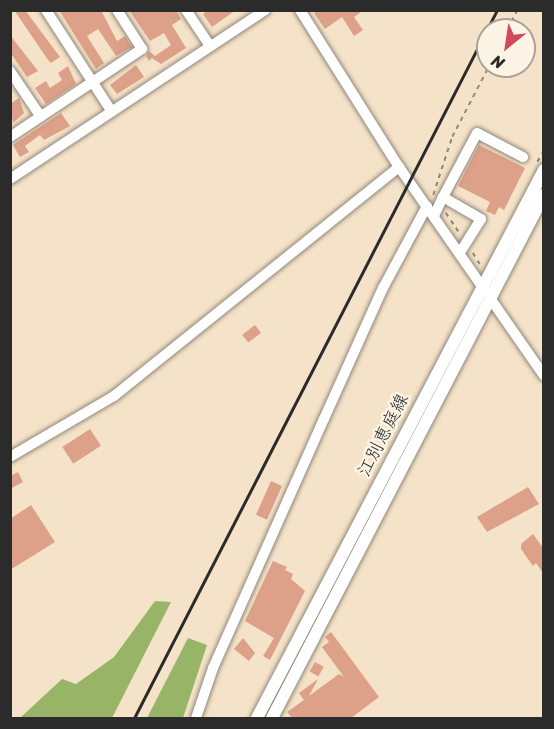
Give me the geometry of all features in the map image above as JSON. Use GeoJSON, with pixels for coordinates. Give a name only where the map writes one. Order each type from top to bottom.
{"type":"FeatureCollection","features":[{"type":"Feature","properties":{"kind":"main road","name":"江別恵庭線"},"geometry":{"type":"LineString","coordinates":[[272,718],[486,290],[543,170]]}},
{"type":"Feature","properties":{"kind":"main road","name":"江別恵庭線"},"geometry":{"type":"LineString","coordinates":[[257,718],[486,290],[543,195]]}},
{"type":"Feature","properties":{"kind":"street"},"geometry":{"type":"LineString","coordinates":[[46,10],[112,112]]}},
{"type":"Feature","properties":{"kind":"street"},"geometry":{"type":"LineString","coordinates":[[10,137],[142,49],[117,10]]}},
{"type":"Feature","properties":{"kind":"street"},"geometry":{"type":"LineString","coordinates":[[186,10],[210,45]]}},
{"type":"Feature","properties":{"kind":"street"},"geometry":{"type":"LineString","coordinates":[[10,179],[265,10]]}},
{"type":"Feature","properties":{"kind":"street"},"geometry":{"type":"LineString","coordinates":[[300,10],[399,167],[486,290],[543,376]]}},
{"type":"Feature","properties":{"kind":"street"},"geometry":{"type":"LineString","coordinates":[[10,71],[40,117]]}},
{"type":"Feature","properties":{"kind":"street"},"geometry":{"type":"LineString","coordinates":[[434,216],[477,133],[523,157]]}},
{"type":"Feature","properties":{"kind":"street"},"geometry":{"type":"LineString","coordinates":[[10,457],[114,396],[399,167]]}},
{"type":"Feature","properties":{"kind":"street"},"geometry":{"type":"LineString","coordinates":[[443,197],[481,219],[460,253]]}},
{"type":"Feature","properties":{"kind":"street"},"geometry":{"type":"LineString","coordinates":[[196,718],[213,668],[383,288],[427,206]]}},
{"type":"Feature","properties":{"kind":"green space"},"geometry":{"type":"Polygon","coordinates":[[[155,601],[171,602],[112,718],[20,718],[62,679],[76,684],[114,657],[155,601]]]}},
{"type":"Feature","properties":{"kind":"green space"},"geometry":{"type":"Polygon","coordinates":[[[188,638],[207,645],[183,718],[147,718],[188,638]]]}},
{"type":"Feature","properties":{"kind":"building"},"geometry":{"type":"Polygon","coordinates":[[[14,10],[25,10],[60,57],[51,63],[48,60],[14,10]]]}},
{"type":"Feature","properties":{"kind":"building"},"geometry":{"type":"Polygon","coordinates":[[[59,10],[101,10],[117,41],[125,36],[132,47],[116,56],[98,29],[87,36],[104,63],[96,69],[59,10]]]}},
{"type":"Feature","properties":{"kind":"building"},"geometry":{"type":"Polygon","coordinates":[[[129,10],[176,10],[181,19],[172,25],[186,48],[161,64],[152,58],[149,61],[146,56],[149,51],[155,56],[171,45],[164,33],[150,41],[129,10]]]}},
{"type":"Feature","properties":{"kind":"building"},"geometry":{"type":"Polygon","coordinates":[[[208,10],[236,10],[212,27],[203,14],[208,10]]]}},
{"type":"Feature","properties":{"kind":"building"},"geometry":{"type":"Polygon","coordinates":[[[319,10],[364,10],[354,17],[363,30],[354,36],[342,17],[325,29],[314,13],[319,10]]]}},
{"type":"Feature","properties":{"kind":"building"},"geometry":{"type":"Polygon","coordinates":[[[10,35],[38,71],[27,77],[10,52],[10,35]]]}},
{"type":"Feature","properties":{"kind":"building"},"geometry":{"type":"Polygon","coordinates":[[[136,65],[144,77],[117,94],[110,85],[136,65]]]}},
{"type":"Feature","properties":{"kind":"building"},"geometry":{"type":"Polygon","coordinates":[[[68,66],[76,84],[46,104],[35,88],[46,81],[50,88],[62,80],[58,73],[68,66]]]}},
{"type":"Feature","properties":{"kind":"building"},"geometry":{"type":"Polygon","coordinates":[[[19,98],[24,113],[13,123],[10,104],[19,98]]]}},
{"type":"Feature","properties":{"kind":"building"},"geometry":{"type":"Polygon","coordinates":[[[61,113],[70,126],[44,140],[40,135],[25,146],[29,152],[20,157],[13,145],[61,113]]]}},
{"type":"Feature","properties":{"kind":"building"},"geometry":{"type":"Polygon","coordinates":[[[479,145],[525,168],[504,210],[499,207],[495,215],[486,211],[490,202],[458,186],[479,145]]]}},
{"type":"Feature","properties":{"kind":"building"},"geometry":{"type":"Polygon","coordinates":[[[255,325],[261,333],[248,343],[242,335],[255,325]]]}},
{"type":"Feature","properties":{"kind":"building"},"geometry":{"type":"Polygon","coordinates":[[[90,429],[101,446],[73,464],[62,447],[90,429]]]}},
{"type":"Feature","properties":{"kind":"building"},"geometry":{"type":"Polygon","coordinates":[[[18,472],[23,482],[10,489],[10,476],[18,472]]]}},
{"type":"Feature","properties":{"kind":"building"},"geometry":{"type":"Polygon","coordinates":[[[271,481],[282,486],[267,520],[256,515],[271,481]]]}},
{"type":"Feature","properties":{"kind":"building"},"geometry":{"type":"Polygon","coordinates":[[[528,487],[539,504],[487,532],[477,517],[528,487]]]}},
{"type":"Feature","properties":{"kind":"building"},"geometry":{"type":"Polygon","coordinates":[[[31,505],[55,542],[10,570],[10,519],[31,505]]]}},
{"type":"Feature","properties":{"kind":"building"},"geometry":{"type":"Polygon","coordinates":[[[533,534],[543,548],[543,573],[536,563],[533,566],[521,549],[521,544],[533,534]]]}},
{"type":"Feature","properties":{"kind":"building"},"geometry":{"type":"Polygon","coordinates":[[[273,561],[287,567],[285,570],[293,574],[291,579],[305,591],[270,660],[263,656],[274,638],[245,621],[273,561]]]}},
{"type":"Feature","properties":{"kind":"building"},"geometry":{"type":"Polygon","coordinates":[[[331,632],[379,697],[351,718],[292,718],[287,712],[304,700],[299,693],[318,679],[309,696],[339,674],[344,677],[322,647],[329,642],[325,637],[331,632]]]}},
{"type":"Feature","properties":{"kind":"building"},"geometry":{"type":"Polygon","coordinates":[[[243,638],[255,653],[249,661],[234,649],[243,638]]]}},
{"type":"Feature","properties":{"kind":"building"},"geometry":{"type":"Polygon","coordinates":[[[315,662],[324,667],[318,676],[310,672],[315,662]]]}},
{"type":"Feature","properties":{"kind":"railway"},"geometry":{"type":"LineString","coordinates":[[134,718],[497,10]]}}]}
